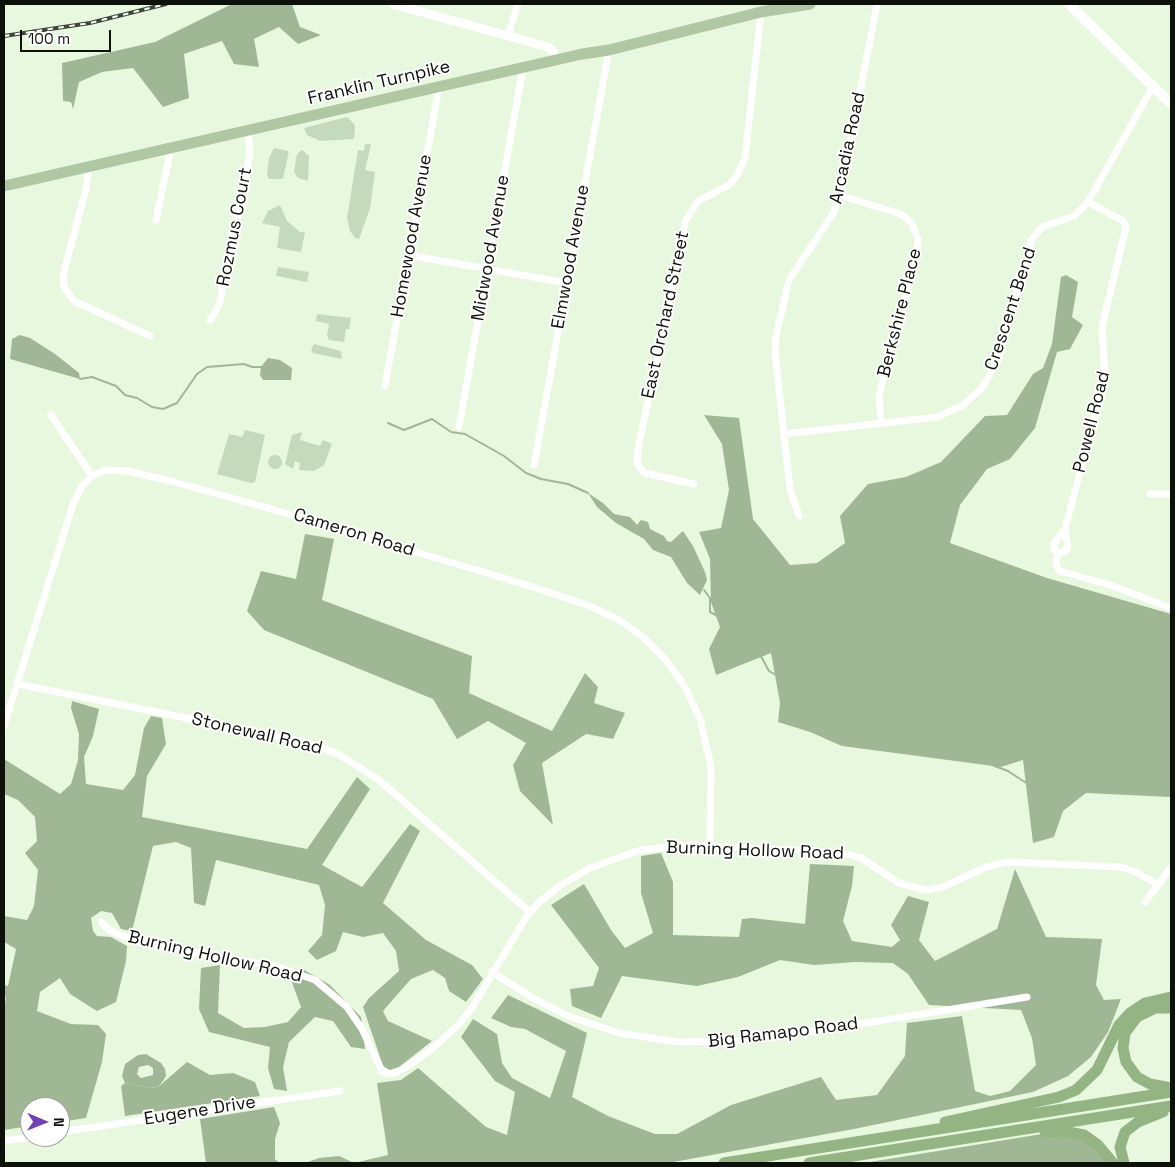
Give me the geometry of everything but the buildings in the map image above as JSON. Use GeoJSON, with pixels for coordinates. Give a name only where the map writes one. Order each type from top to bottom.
{"type":"FeatureCollection","features":[{"type":"Feature","properties":{"kind":"highway"},"geometry":{"type":"LineString","coordinates":[[874,1140],[1070,1093],[1094,1074],[1119,1025],[1130,1012],[1145,1003],[1171,997]]}},
{"type":"Feature","properties":{"kind":"highway"},"geometry":{"type":"LineString","coordinates":[[1171,1008],[1155,1008],[1137,1017],[1125,1033],[1122,1048],[1126,1062],[1137,1077],[1150,1084],[1171,1088]]}},
{"type":"Feature","properties":{"kind":"highway"},"geometry":{"type":"LineString","coordinates":[[724,1163],[1171,1092]]}},
{"type":"Feature","properties":{"kind":"highway"},"geometry":{"type":"LineString","coordinates":[[809,1163],[1171,1107]]}},
{"type":"Feature","properties":{"kind":"highway"},"geometry":{"type":"LineString","coordinates":[[1124,1163],[1120,1147],[1125,1132],[1138,1122],[1171,1107]]}},
{"type":"Feature","properties":{"kind":"highway"},"geometry":{"type":"LineString","coordinates":[[989,1134],[1073,1132],[1093,1141],[1113,1163]]}},
{"type":"Feature","properties":{"kind":"main road","name":"Franklin Turnpike"},"geometry":{"type":"LineString","coordinates":[[4,186],[609,50],[761,8],[810,4]]}},
{"type":"Feature","properties":{"kind":"main road"},"geometry":{"type":"LineString","coordinates":[[1069,4],[1171,104]]}},
{"type":"Feature","properties":{"kind":"street"},"geometry":{"type":"LineString","coordinates":[[393,4],[548,47],[553,51],[556,61]]}},
{"type":"Feature","properties":{"kind":"street"},"geometry":{"type":"LineString","coordinates":[[508,36],[518,4]]}},
{"type":"Feature","properties":{"kind":"street","name":"Arcadia Road"},"geometry":{"type":"LineString","coordinates":[[798,516],[790,490],[775,352],[785,291],[789,280],[826,227],[834,212],[839,195],[877,4]]}},
{"type":"Feature","properties":{"kind":"street","name":"East Orchard Street"},"geometry":{"type":"LineString","coordinates":[[694,484],[644,473],[637,463],[638,449],[685,222],[698,201],[729,185],[736,177],[745,158],[761,8]]}},
{"type":"Feature","properties":{"kind":"street","name":"Elmwood Avenue"},"geometry":{"type":"LineString","coordinates":[[534,465],[609,50]]}},
{"type":"Feature","properties":{"kind":"street","name":"Midwood Avenue"},"geometry":{"type":"LineString","coordinates":[[459,427],[523,68]]}},
{"type":"Feature","properties":{"kind":"street"},"geometry":{"type":"LineString","coordinates":[[1088,202],[1153,86]]}},
{"type":"Feature","properties":{"kind":"street","name":"Homewood Avenue"},"geometry":{"type":"LineString","coordinates":[[385,386],[439,87]]}},
{"type":"Feature","properties":{"kind":"street","name":"Rozmus Court"},"geometry":{"type":"LineString","coordinates":[[210,320],[219,304],[246,177],[250,152],[248,131]]}},
{"type":"Feature","properties":{"kind":"street"},"geometry":{"type":"LineString","coordinates":[[156,220],[171,148]]}},
{"type":"Feature","properties":{"kind":"street"},"geometry":{"type":"LineString","coordinates":[[89,166],[86,189],[63,275],[64,287],[74,301],[150,336]]}},
{"type":"Feature","properties":{"kind":"street","name":"Berkshire Place"},"geometry":{"type":"LineString","coordinates":[[839,195],[902,214],[912,224],[918,238],[917,253],[879,395],[881,423]]}},
{"type":"Feature","properties":{"kind":"street","name":"Crescent Bend"},"geometry":{"type":"LineString","coordinates":[[784,434],[924,420],[962,406],[981,389],[998,361],[1032,241],[1042,227],[1074,216],[1088,202]]}},
{"type":"Feature","properties":{"kind":"street","name":"Powell Road"},"geometry":{"type":"LineString","coordinates":[[1065,529],[1068,548],[1064,552],[1059,553],[1054,550],[1054,544],[1065,529],[1105,377],[1102,327],[1126,227],[1123,220],[1088,202]]}},
{"type":"Feature","properties":{"kind":"street"},"geometry":{"type":"LineString","coordinates":[[408,255],[567,284]]}},
{"type":"Feature","properties":{"kind":"street"},"geometry":{"type":"LineString","coordinates":[[4,726],[66,523],[82,486],[92,476],[51,415]]}},
{"type":"Feature","properties":{"kind":"street","name":"Cameron Road"},"geometry":{"type":"LineString","coordinates":[[92,476],[113,470],[172,481],[527,585],[587,604],[619,620],[643,637],[666,660],[685,687],[700,719],[711,766],[710,846]]}},
{"type":"Feature","properties":{"kind":"street"},"geometry":{"type":"LineString","coordinates":[[1150,494],[1171,494]]}},
{"type":"Feature","properties":{"kind":"street"},"geometry":{"type":"LineString","coordinates":[[1059,553],[1056,561],[1060,571],[1110,585],[1171,608]]}},
{"type":"Feature","properties":{"kind":"street","name":"Stonewall Road"},"geometry":{"type":"LineString","coordinates":[[18,684],[305,742],[338,754],[378,779],[530,912]]}},
{"type":"Feature","properties":{"kind":"street","name":"Burning Hollow Road"},"geometry":{"type":"LineString","coordinates":[[101,922],[109,930],[139,943],[278,968],[315,980],[338,997],[348,1008],[362,1030],[382,1071],[388,1074],[396,1073],[410,1065],[445,1038],[472,1008],[530,912],[561,885],[607,860],[658,847],[710,846],[852,855],[866,861],[899,883],[917,889],[942,887],[986,867],[1008,862],[1120,867],[1136,872],[1158,885]]}},
{"type":"Feature","properties":{"kind":"street"},"geometry":{"type":"LineString","coordinates":[[1145,902],[1171,868]]}},
{"type":"Feature","properties":{"kind":"street","name":"Big Ramapo Road"},"geometry":{"type":"LineString","coordinates":[[492,972],[531,997],[568,1016],[619,1033],[678,1042],[745,1040],[835,1028],[1027,997]]}},
{"type":"Feature","properties":{"kind":"street","name":"Eugene Drive"},"geometry":{"type":"LineString","coordinates":[[70,1131],[340,1091]]}},
{"type":"Feature","properties":{"kind":"street"},"geometry":{"type":"LineString","coordinates":[[4,1141],[20,1138]]}},
{"type":"Feature","properties":{"kind":"shaded area"},"geometry":{"type":"Polygon","coordinates":[[[232,4],[292,4],[300,27],[321,35],[298,44],[279,27],[254,39],[259,67],[234,64],[222,41],[184,54],[189,98],[163,107],[133,68],[102,72],[79,82],[73,109],[71,102],[63,101],[62,63],[155,42],[232,4]]]}},
{"type":"Feature","properties":{"kind":"shaded area"},"geometry":{"type":"Polygon","coordinates":[[[347,117],[355,125],[354,139],[320,141],[307,135],[304,128],[347,117]]]}},
{"type":"Feature","properties":{"kind":"shaded area"},"geometry":{"type":"Polygon","coordinates":[[[365,144],[371,144],[365,170],[375,172],[370,208],[359,239],[355,238],[350,231],[347,218],[358,150],[364,151],[365,144]]]}},
{"type":"Feature","properties":{"kind":"shaded area"},"geometry":{"type":"Polygon","coordinates":[[[274,148],[289,151],[283,179],[269,179],[267,175],[269,158],[274,148]]]}},
{"type":"Feature","properties":{"kind":"shaded area"},"geometry":{"type":"Polygon","coordinates":[[[302,150],[309,156],[308,181],[298,178],[294,172],[297,154],[302,150]]]}},
{"type":"Feature","properties":{"kind":"shaded area"},"geometry":{"type":"Polygon","coordinates":[[[280,205],[287,221],[300,232],[305,232],[301,252],[277,248],[280,227],[262,223],[268,211],[280,205]]]}},
{"type":"Feature","properties":{"kind":"shaded area"},"geometry":{"type":"Polygon","coordinates":[[[278,267],[309,272],[307,282],[276,276],[278,267]]]}},
{"type":"Feature","properties":{"kind":"shaded area"},"geometry":{"type":"Polygon","coordinates":[[[1066,275],[1078,282],[1072,317],[1083,325],[1070,349],[1057,352],[1035,428],[1010,459],[987,469],[960,505],[950,543],[1047,578],[1171,614],[1171,797],[1086,793],[1063,811],[1054,837],[1033,843],[1023,760],[1001,767],[842,746],[810,732],[778,722],[780,703],[771,653],[716,675],[709,649],[720,627],[711,602],[710,559],[699,532],[721,528],[729,490],[722,444],[704,415],[739,418],[753,519],[790,565],[817,563],[845,543],[840,516],[868,484],[906,477],[941,462],[985,416],[1007,415],[1033,374],[1043,368],[1052,344],[1061,277],[1066,275]]]}},
{"type":"Feature","properties":{"kind":"shaded area"},"geometry":{"type":"Polygon","coordinates":[[[317,314],[351,318],[349,329],[346,329],[344,342],[329,340],[327,336],[329,324],[316,321],[317,314]]]}},
{"type":"Feature","properties":{"kind":"shaded area"},"geometry":{"type":"Polygon","coordinates":[[[20,335],[30,338],[55,354],[79,373],[80,379],[10,359],[12,339],[20,335]]]}},
{"type":"Feature","properties":{"kind":"shaded area"},"geometry":{"type":"Polygon","coordinates":[[[314,344],[341,351],[342,359],[313,353],[311,350],[314,344]]]}},
{"type":"Feature","properties":{"kind":"shaded area"},"geometry":{"type":"Polygon","coordinates":[[[268,358],[280,360],[292,368],[291,380],[263,380],[260,375],[261,367],[268,358]]]}},
{"type":"Feature","properties":{"kind":"shaded area"},"geometry":{"type":"Polygon","coordinates":[[[245,430],[265,435],[255,482],[251,483],[217,474],[229,434],[242,437],[245,430]]]}},
{"type":"Feature","properties":{"kind":"shaded area"},"geometry":{"type":"Polygon","coordinates":[[[302,432],[300,440],[320,446],[323,440],[332,444],[324,465],[314,471],[299,470],[300,463],[295,461],[293,469],[285,464],[292,435],[302,432]]]}},
{"type":"Feature","properties":{"kind":"shaded area"},"geometry":{"type":"Polygon","coordinates":[[[275,455],[280,457],[282,462],[280,467],[275,469],[270,467],[268,462],[270,457],[275,455]]]}},
{"type":"Feature","properties":{"kind":"shaded area"},"geometry":{"type":"Polygon","coordinates":[[[588,493],[603,503],[614,514],[630,517],[637,525],[641,520],[648,522],[650,529],[664,536],[667,541],[671,542],[683,531],[693,546],[705,572],[707,580],[700,595],[687,583],[671,557],[653,550],[644,539],[616,523],[597,507],[588,493]]]}},
{"type":"Feature","properties":{"kind":"shaded area"},"geometry":{"type":"Polygon","coordinates":[[[305,534],[334,539],[322,600],[472,656],[469,693],[552,731],[585,673],[598,687],[594,703],[625,713],[613,739],[586,734],[542,763],[553,825],[520,791],[513,765],[526,743],[488,721],[457,739],[433,699],[264,630],[247,611],[261,571],[296,579],[305,534]]]}},
{"type":"Feature","properties":{"kind":"shaded area"},"geometry":{"type":"Polygon","coordinates":[[[72,701],[99,709],[93,736],[84,757],[86,784],[123,790],[135,775],[144,728],[151,716],[162,718],[166,744],[147,776],[142,817],[307,849],[357,777],[370,789],[322,865],[362,887],[410,824],[420,831],[383,903],[426,940],[472,965],[483,979],[466,1002],[449,991],[445,978],[433,970],[411,979],[383,1011],[388,1021],[432,1041],[399,1067],[390,1070],[383,1066],[363,1007],[369,998],[399,971],[396,951],[383,933],[363,937],[343,932],[336,951],[317,960],[308,951],[322,935],[325,905],[319,885],[216,860],[205,906],[194,903],[191,848],[176,842],[153,846],[132,931],[121,929],[112,913],[101,911],[91,918],[93,931],[97,936],[111,937],[127,946],[126,961],[116,1002],[97,1011],[70,994],[60,978],[40,992],[37,1011],[71,1024],[98,1025],[106,1034],[102,1062],[86,1118],[70,1120],[70,1097],[20,1097],[20,1128],[4,1130],[4,1010],[6,997],[4,996],[4,985],[8,986],[16,949],[4,942],[4,916],[27,920],[34,906],[38,870],[25,853],[37,841],[35,817],[18,800],[4,794],[4,759],[60,794],[71,784],[78,760],[79,734],[71,708],[72,701]]]}},
{"type":"Feature","properties":{"kind":"shaded area"},"geometry":{"type":"Polygon","coordinates":[[[661,853],[673,882],[673,935],[739,937],[742,919],[752,918],[805,924],[810,864],[854,866],[852,886],[843,921],[852,941],[892,947],[900,940],[891,925],[908,896],[929,902],[919,940],[935,961],[997,929],[1015,869],[1046,937],[1102,939],[1096,985],[1104,1000],[1121,999],[1108,1032],[1091,1057],[1068,1076],[1033,1092],[854,1129],[668,1163],[354,1163],[388,1155],[377,1083],[401,1080],[418,1068],[486,1127],[507,1135],[515,1092],[495,1081],[461,1037],[473,1019],[497,1034],[502,1063],[512,1078],[550,1098],[566,1051],[525,1029],[511,1027],[491,1018],[508,995],[587,1033],[572,1097],[608,1116],[655,1134],[677,1134],[731,1105],[821,1077],[836,1100],[877,1095],[905,1056],[907,1023],[962,1016],[975,1091],[990,1096],[1010,1091],[1036,1065],[1032,1038],[1021,1010],[929,1005],[908,974],[893,963],[855,962],[814,965],[780,960],[738,977],[697,986],[622,976],[601,1018],[572,1006],[570,989],[593,986],[599,968],[551,905],[584,884],[611,930],[625,948],[653,933],[641,893],[641,856],[661,853]]]}},
{"type":"Feature","properties":{"kind":"shaded area"},"geometry":{"type":"Polygon","coordinates":[[[220,965],[218,1013],[244,1028],[265,1027],[288,1022],[301,1007],[291,980],[304,970],[330,985],[361,1017],[365,1049],[351,1047],[333,1021],[315,1017],[289,1042],[283,1067],[287,1091],[274,1089],[268,1068],[270,1047],[209,1032],[199,1009],[201,968],[220,965]]]}},
{"type":"Feature","properties":{"kind":"shaded area"},"geometry":{"type":"Polygon","coordinates":[[[146,1054],[161,1063],[165,1069],[166,1076],[158,1087],[150,1088],[125,1083],[122,1076],[125,1064],[138,1055],[146,1054]],[[148,1065],[139,1067],[137,1074],[141,1078],[153,1075],[153,1068],[148,1065]]]}},
{"type":"Feature","properties":{"kind":"shaded area"},"geometry":{"type":"Polygon","coordinates":[[[187,1062],[210,1075],[233,1073],[255,1082],[260,1096],[125,1116],[121,1086],[125,1083],[150,1088],[158,1087],[187,1062]]]}},
{"type":"Feature","properties":{"kind":"shaded area"},"geometry":{"type":"Polygon","coordinates":[[[274,1107],[280,1123],[275,1139],[275,1159],[279,1163],[206,1163],[200,1119],[274,1107]]]}},
{"type":"Feature","properties":{"kind":"shaded area"},"geometry":{"type":"Polygon","coordinates":[[[1042,1134],[1088,1135],[1115,1163],[864,1163],[1042,1134]]]}},
{"type":"Feature","properties":{"kind":"shaded area"},"geometry":{"type":"Polygon","coordinates":[[[339,1156],[354,1163],[305,1163],[319,1158],[339,1156]]]}},
{"type":"Feature","properties":{"kind":"waterway"},"geometry":{"type":"LineString","coordinates":[[80,379],[92,377],[116,386],[125,395],[137,398],[152,407],[163,409],[177,403],[197,374],[207,367],[244,364],[252,367],[261,367]]}},
{"type":"Feature","properties":{"kind":"waterway"},"geometry":{"type":"LineString","coordinates":[[388,423],[404,430],[432,419],[451,432],[465,434],[504,456],[526,473],[541,479],[568,484],[588,493]]}},
{"type":"Feature","properties":{"kind":"waterway"},"geometry":{"type":"LineString","coordinates":[[704,590],[710,598],[710,612],[716,615],[738,640],[757,649],[769,671],[778,676],[808,675],[812,691],[820,706],[905,728],[915,729],[927,723],[950,744],[972,744],[992,765],[1008,771],[1037,790],[1060,795],[1076,792],[1088,786],[1101,790],[1137,790],[1171,794]]}},
{"type":"Feature","properties":{"kind":"railway"},"geometry":{"type":"LineString","coordinates":[[4,36],[90,23],[166,4]]}}]}
